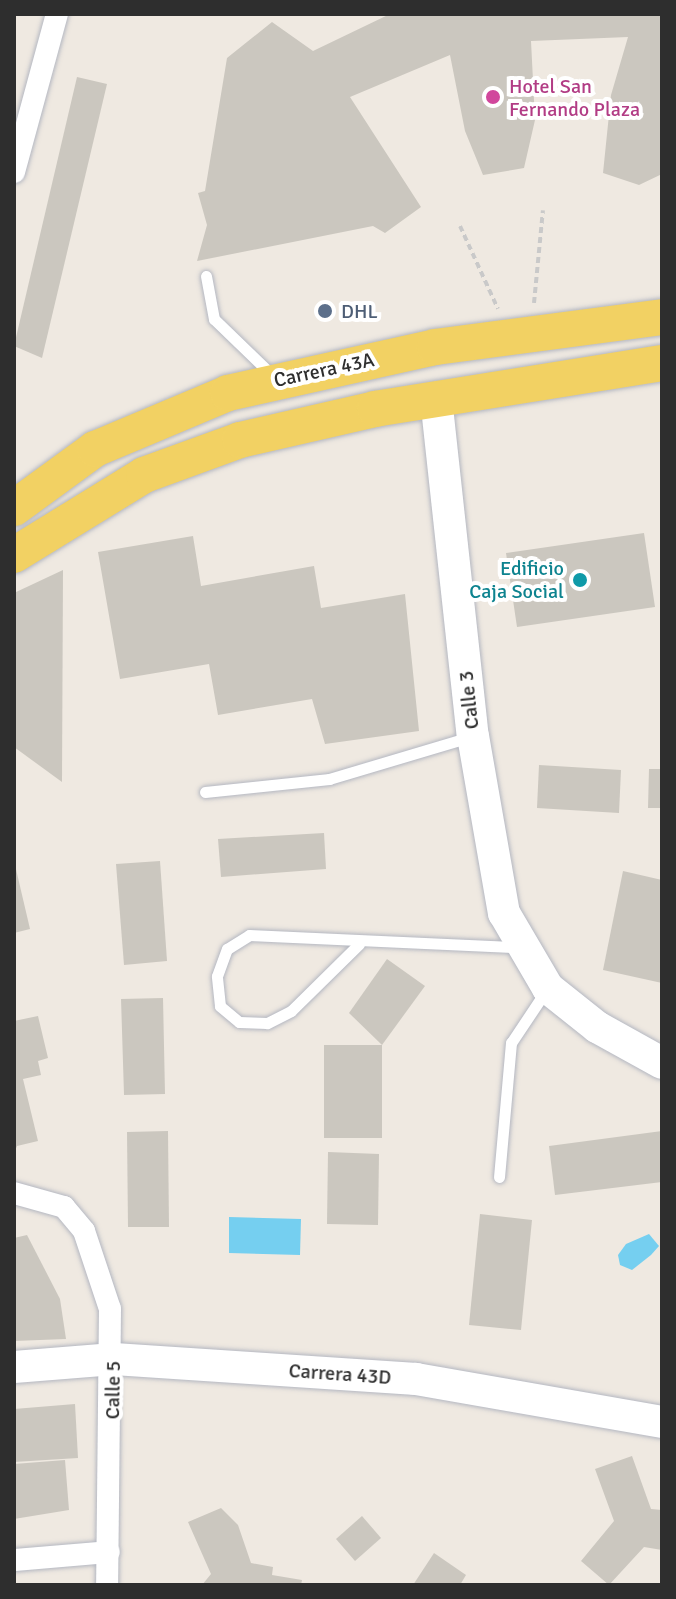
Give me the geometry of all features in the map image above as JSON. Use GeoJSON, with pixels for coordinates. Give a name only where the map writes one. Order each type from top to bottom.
{"type":"FeatureCollection","features":[{"type":"Feature","properties":{"kind":"main road","name":"Carrera 43A"},"geometry":{"type":"LineString","coordinates":[[14,508],[95,449],[161,417],[276,379],[435,347],[662,317]]}},
{"type":"Feature","properties":{"kind":"main road"},"geometry":{"type":"LineString","coordinates":[[14,555],[116,490],[207,450],[436,398],[662,363]]}},
{"type":"Feature","properties":{"kind":"street"},"geometry":{"type":"LineString","coordinates":[[14,172],[57,14]]}},
{"type":"Feature","properties":{"kind":"street","name":"Calle 3"},"geometry":{"type":"LineString","coordinates":[[436,398],[473,736],[504,913],[520,947],[548,988],[597,1027],[662,1063]]}},
{"type":"Feature","properties":{"kind":"street","name":"Calle 5"},"geometry":{"type":"LineString","coordinates":[[14,1193],[64,1207],[84,1231],[100,1268],[114,1359],[107,1585]]}},
{"type":"Feature","properties":{"kind":"street","name":"Carrera 43D"},"geometry":{"type":"LineString","coordinates":[[14,1367],[114,1359],[416,1379],[662,1422]]}},
{"type":"Feature","properties":{"kind":"street"},"geometry":{"type":"LineString","coordinates":[[14,1560],[109,1552]]}},
{"type":"Feature","properties":{"kind":"lane"},"geometry":{"type":"LineString","coordinates":[[206,276],[214,319],[276,379]]}},
{"type":"Feature","properties":{"kind":"lane"},"geometry":{"type":"LineString","coordinates":[[205,792],[329,779],[473,736]]}},
{"type":"Feature","properties":{"kind":"lane"},"geometry":{"type":"LineString","coordinates":[[359,944],[291,1011],[267,1023],[239,1022],[220,1006],[217,976],[227,949],[249,935],[291,932],[359,944],[520,947]]}},
{"type":"Feature","properties":{"kind":"lane"},"geometry":{"type":"LineString","coordinates":[[499,1177],[511,1043],[548,988]]}},
{"type":"Feature","properties":{"kind":"path"},"geometry":{"type":"LineString","coordinates":[[534,309],[543,210]]}},
{"type":"Feature","properties":{"kind":"path"},"geometry":{"type":"LineString","coordinates":[[460,226],[501,315]]}},
{"type":"Feature","properties":{"kind":"water"},"geometry":{"type":"Polygon","coordinates":[[[229,1217],[301,1219],[300,1255],[229,1253],[229,1217]]]}},
{"type":"Feature","properties":{"kind":"water"},"geometry":{"type":"Polygon","coordinates":[[[649,1234],[659,1246],[651,1255],[632,1270],[620,1265],[618,1255],[626,1244],[649,1234]]]}},
{"type":"Feature","properties":{"kind":"building"},"geometry":{"type":"Polygon","coordinates":[[[390,14],[662,14],[662,174],[639,185],[603,173],[611,95],[628,37],[531,41],[535,120],[524,168],[483,175],[465,131],[450,55],[350,97],[421,207],[385,233],[373,226],[197,261],[207,225],[198,193],[205,191],[227,58],[272,22],[313,51],[390,14]]]}},
{"type":"Feature","properties":{"kind":"building"},"geometry":{"type":"Polygon","coordinates":[[[77,77],[107,84],[42,358],[14,346],[77,77]]]}},
{"type":"Feature","properties":{"kind":"building","name":"Edificio Caja Social"},"geometry":{"type":"Polygon","coordinates":[[[644,533],[655,607],[517,627],[506,553],[644,533]]]}},
{"type":"Feature","properties":{"kind":"building"},"geometry":{"type":"Polygon","coordinates":[[[193,536],[201,586],[314,566],[321,608],[405,594],[419,731],[325,744],[312,699],[218,715],[209,664],[120,679],[98,552],[193,536]]]}},
{"type":"Feature","properties":{"kind":"building"},"geometry":{"type":"Polygon","coordinates":[[[63,570],[62,782],[14,747],[14,593],[63,570]]]}},
{"type":"Feature","properties":{"kind":"building"},"geometry":{"type":"Polygon","coordinates":[[[539,765],[621,770],[619,813],[537,808],[539,765]]]}},
{"type":"Feature","properties":{"kind":"building"},"geometry":{"type":"Polygon","coordinates":[[[649,769],[662,769],[662,808],[648,808],[649,769]]]}},
{"type":"Feature","properties":{"kind":"building"},"geometry":{"type":"Polygon","coordinates":[[[324,833],[326,869],[221,877],[218,839],[324,833]]]}},
{"type":"Feature","properties":{"kind":"building"},"geometry":{"type":"Polygon","coordinates":[[[160,861],[167,961],[124,965],[116,864],[160,861]]]}},
{"type":"Feature","properties":{"kind":"building"},"geometry":{"type":"Polygon","coordinates":[[[14,866],[30,929],[14,933],[14,866]]]}},
{"type":"Feature","properties":{"kind":"building"},"geometry":{"type":"Polygon","coordinates":[[[623,871],[662,880],[662,983],[603,970],[623,871]]]}},
{"type":"Feature","properties":{"kind":"building"},"geometry":{"type":"Polygon","coordinates":[[[387,959],[425,986],[382,1045],[349,1013],[387,959]]]}},
{"type":"Feature","properties":{"kind":"building"},"geometry":{"type":"Polygon","coordinates":[[[163,998],[165,1094],[124,1095],[121,999],[163,998]]]}},
{"type":"Feature","properties":{"kind":"building"},"geometry":{"type":"Polygon","coordinates":[[[38,1016],[48,1058],[38,1061],[41,1075],[23,1079],[38,1141],[17,1146],[14,1153],[14,1021],[38,1016]]]}},
{"type":"Feature","properties":{"kind":"building"},"geometry":{"type":"Polygon","coordinates":[[[324,1045],[382,1045],[382,1138],[324,1138],[324,1045]]]}},
{"type":"Feature","properties":{"kind":"building"},"geometry":{"type":"Polygon","coordinates":[[[168,1131],[169,1227],[128,1227],[127,1132],[168,1131]]]}},
{"type":"Feature","properties":{"kind":"building"},"geometry":{"type":"Polygon","coordinates":[[[662,1131],[662,1182],[555,1195],[549,1146],[662,1131]]]}},
{"type":"Feature","properties":{"kind":"building"},"geometry":{"type":"Polygon","coordinates":[[[328,1152],[379,1154],[378,1225],[327,1224],[328,1152]]]}},
{"type":"Feature","properties":{"kind":"building"},"geometry":{"type":"Polygon","coordinates":[[[480,1214],[532,1220],[521,1330],[469,1325],[480,1214]]]}},
{"type":"Feature","properties":{"kind":"building"},"geometry":{"type":"Polygon","coordinates":[[[27,1235],[60,1299],[66,1339],[14,1341],[14,1238],[27,1235]]]}},
{"type":"Feature","properties":{"kind":"building"},"geometry":{"type":"Polygon","coordinates":[[[75,1404],[78,1458],[14,1462],[14,1409],[75,1404]]]}},
{"type":"Feature","properties":{"kind":"building"},"geometry":{"type":"Polygon","coordinates":[[[632,1456],[651,1509],[662,1510],[662,1550],[644,1547],[609,1585],[581,1561],[614,1521],[595,1469],[632,1456]]]}},
{"type":"Feature","properties":{"kind":"building"},"geometry":{"type":"Polygon","coordinates":[[[65,1460],[69,1510],[14,1519],[14,1464],[65,1460]]]}},
{"type":"Feature","properties":{"kind":"building"},"geometry":{"type":"Polygon","coordinates":[[[221,1508],[238,1525],[251,1563],[273,1567],[272,1575],[302,1580],[301,1585],[202,1585],[211,1574],[188,1522],[221,1508]]]}},
{"type":"Feature","properties":{"kind":"building"},"geometry":{"type":"Polygon","coordinates":[[[362,1516],[381,1538],[355,1561],[336,1539],[362,1516]]]}},
{"type":"Feature","properties":{"kind":"building"},"geometry":{"type":"Polygon","coordinates":[[[434,1553],[466,1575],[460,1585],[413,1585],[434,1553]]]}},
{"type":"Feature","properties":{"kind":"place","name":"Hotel San Fernando Plaza"},"geometry":{"type":"Point","coordinates":[493,97]}},
{"type":"Feature","properties":{"kind":"place","name":"DHL"},"geometry":{"type":"Point","coordinates":[325,311]}},
{"type":"Feature","properties":{"kind":"place","name":"Edificio Caja Social"},"geometry":{"type":"Point","coordinates":[580,580]}}]}
